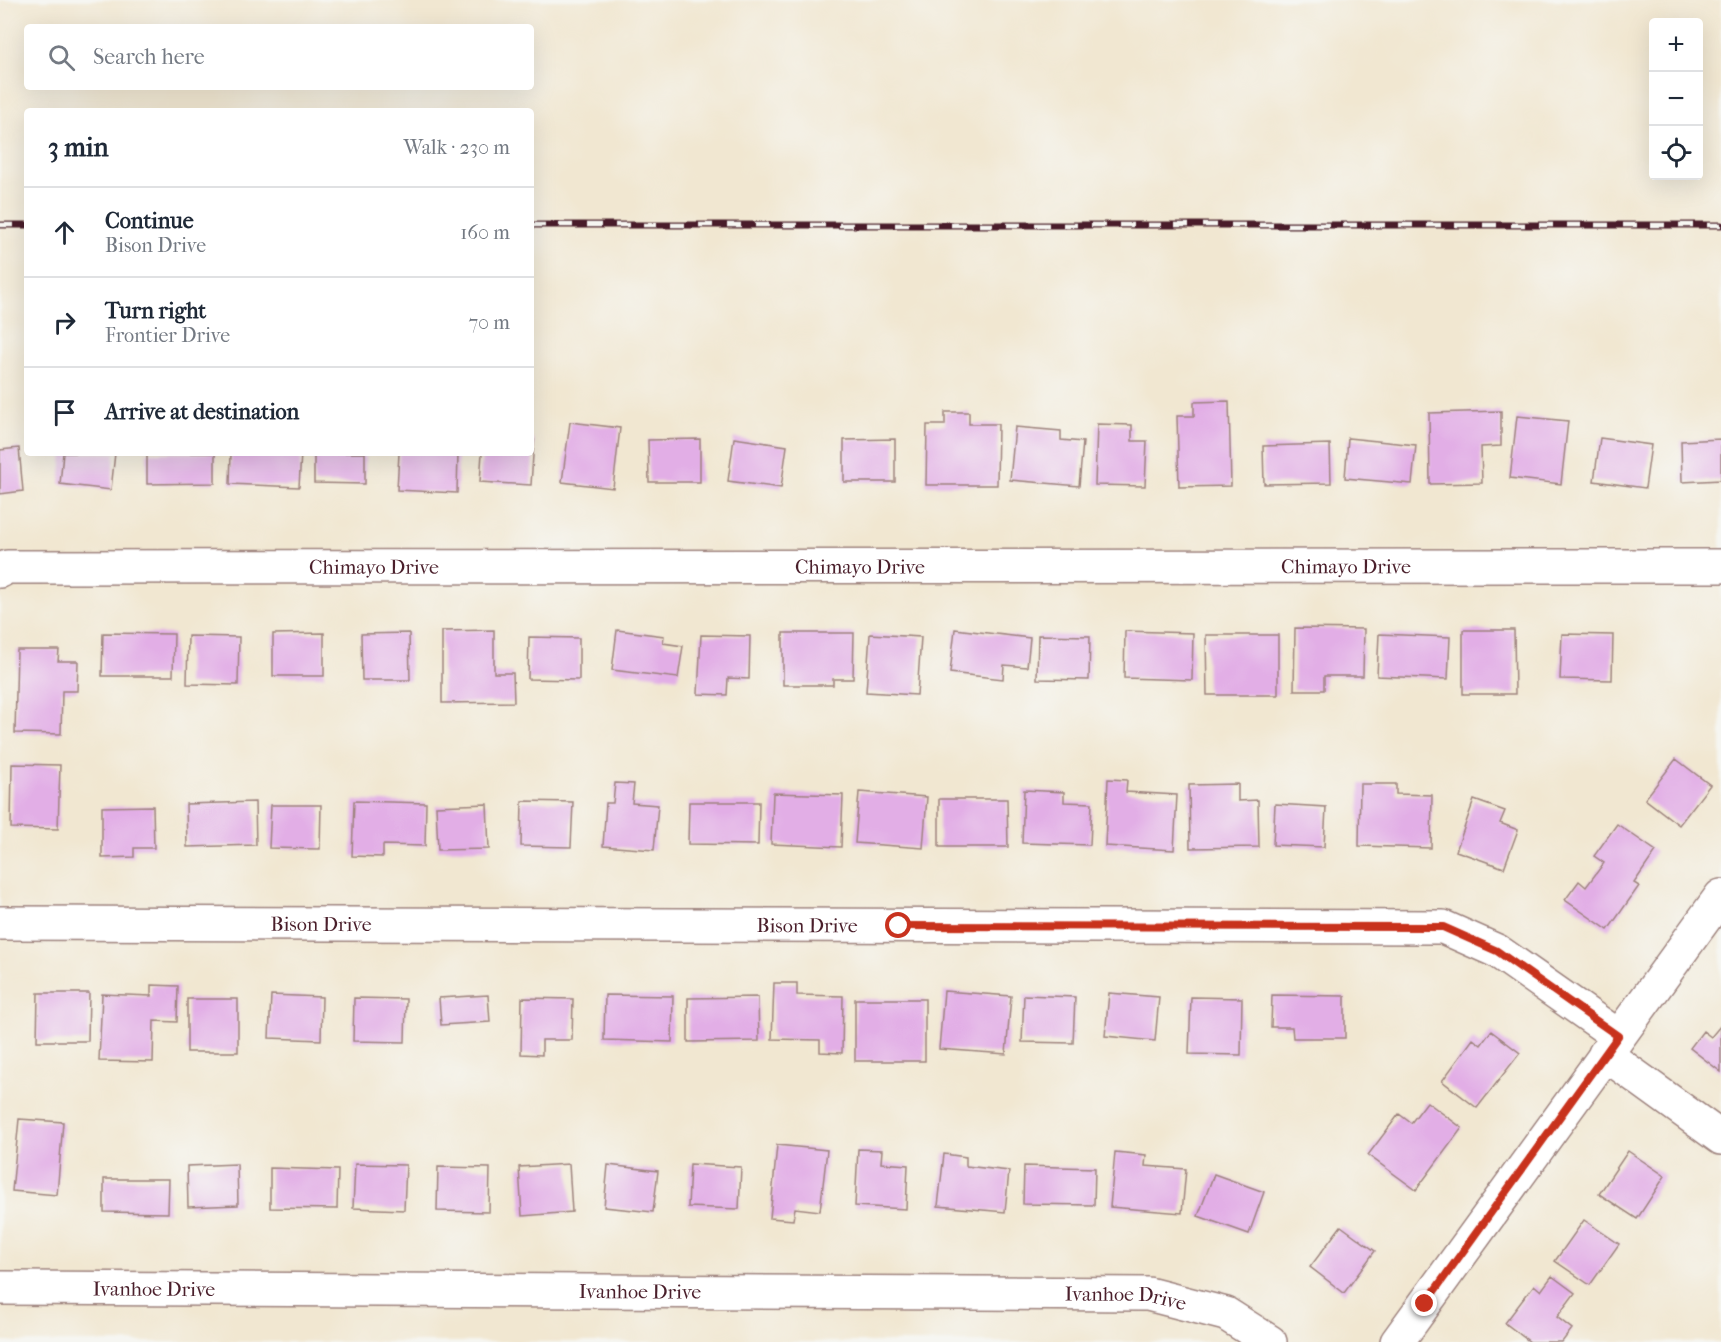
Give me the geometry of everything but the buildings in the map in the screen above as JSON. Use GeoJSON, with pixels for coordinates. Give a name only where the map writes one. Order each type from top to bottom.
{"type":"FeatureCollection","features":[{"type":"Feature","properties":{"kind":"street","name":"Chimayo Drive"},"geometry":{"type":"LineString","coordinates":[[0,571],[7,567],[1721,566]]}},
{"type":"Feature","properties":{"kind":"street"},"geometry":{"type":"LineString","coordinates":[[1397,1342],[1721,896]]}},
{"type":"Feature","properties":{"kind":"street","name":"Bison Drive"},"geometry":{"type":"LineString","coordinates":[[0,923],[1443,927],[1497,951],[1721,1138]]}},
{"type":"Feature","properties":{"kind":"street","name":"Ivanhoe Drive"},"geometry":{"type":"LineString","coordinates":[[0,1288],[1148,1294],[1226,1314],[1270,1342]]}},
{"type":"Feature","properties":{"kind":"railway"},"geometry":{"type":"LineString","coordinates":[[0,225],[24,225]]}},
{"type":"Feature","properties":{"kind":"railway"},"geometry":{"type":"LineString","coordinates":[[534,225],[1721,225]]}},
{"type":"Feature","properties":{"kind":"route"},"geometry":{"type":"LineString","coordinates":[[899,926],[1443,927],[1497,951],[1618,1036],[1425,1304]]}}]}
